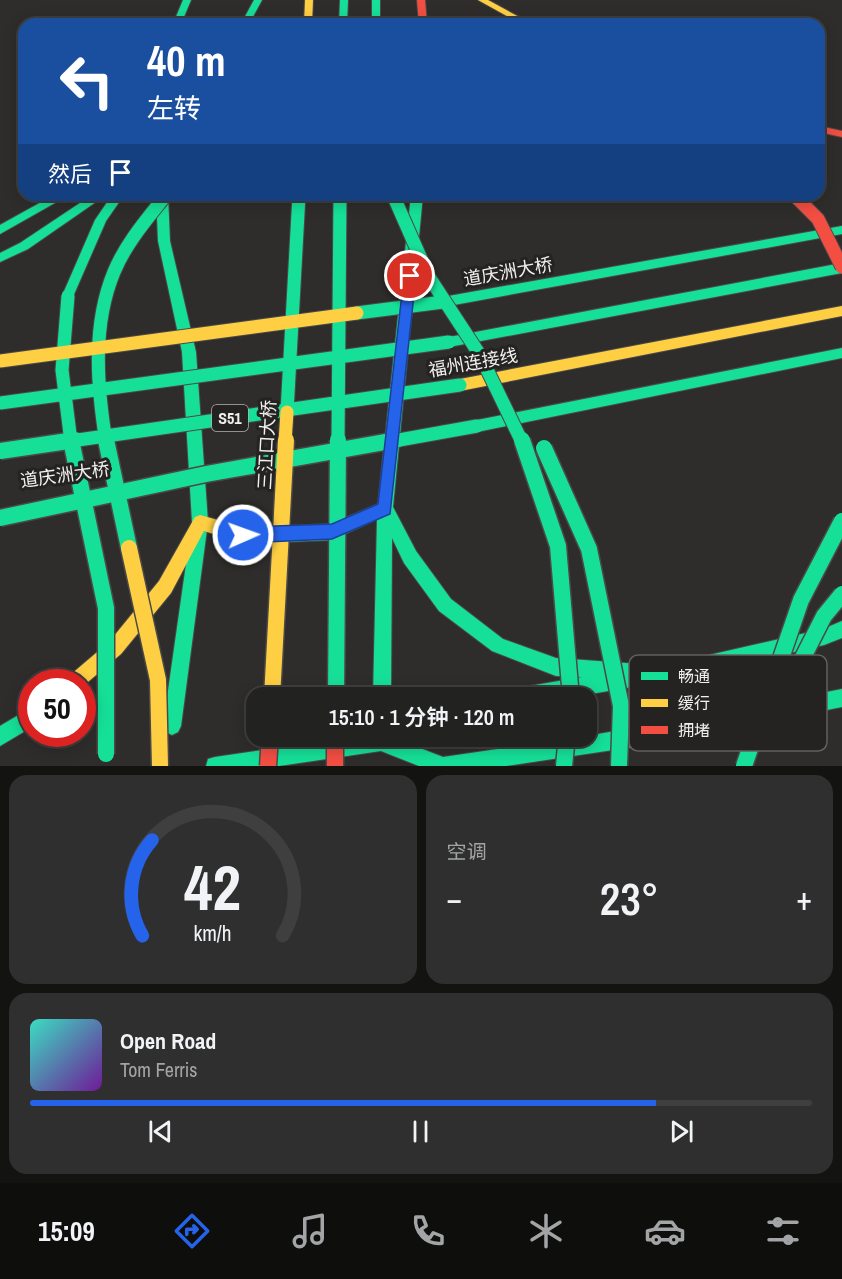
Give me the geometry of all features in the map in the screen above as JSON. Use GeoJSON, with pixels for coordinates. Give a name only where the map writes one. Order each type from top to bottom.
{"type":"FeatureCollection","features":[{"type":"Feature","properties":{"kind":"main road"},"geometry":{"type":"LineString","coordinates":[[180,18],[187,0]]}},
{"type":"Feature","properties":{"kind":"main road"},"geometry":{"type":"LineString","coordinates":[[248,18],[258,0]]}},
{"type":"Feature","properties":{"kind":"main road"},"geometry":{"type":"LineString","coordinates":[[308,18],[309,0]]}},
{"type":"Feature","properties":{"kind":"main road"},"geometry":{"type":"LineString","coordinates":[[343,18],[344,0]]}},
{"type":"Feature","properties":{"kind":"main road"},"geometry":{"type":"LineString","coordinates":[[376,0],[376,18]]}},
{"type":"Feature","properties":{"kind":"main road"},"geometry":{"type":"LineString","coordinates":[[421,0],[422,18]]}},
{"type":"Feature","properties":{"kind":"main road"},"geometry":{"type":"LineString","coordinates":[[482,0],[516,18]]}},
{"type":"Feature","properties":{"kind":"main road"},"geometry":{"type":"LineString","coordinates":[[825,130],[842,134]]}},
{"type":"Feature","properties":{"kind":"main road"},"geometry":{"type":"LineString","coordinates":[[0,230],[52,201]]}},
{"type":"Feature","properties":{"kind":"main road"},"geometry":{"type":"LineString","coordinates":[[0,258],[24,246],[91,201]]}},
{"type":"Feature","properties":{"kind":"main road"},"geometry":{"type":"LineString","coordinates":[[103,766],[106,608],[73,454],[62,370],[68,296],[101,220],[114,201]]}},
{"type":"Feature","properties":{"kind":"main road"},"geometry":{"type":"LineString","coordinates":[[159,201],[141,225],[110,281],[97,335],[100,414],[158,680],[160,766]]}},
{"type":"Feature","properties":{"kind":"main road"},"geometry":{"type":"LineString","coordinates":[[164,201],[164,241],[189,352],[200,522],[167,766]]}},
{"type":"Feature","properties":{"kind":"main road","name":"三江口大桥"},"geometry":{"type":"LineString","coordinates":[[273,687],[299,201]]}},
{"type":"Feature","properties":{"kind":"main road"},"geometry":{"type":"LineString","coordinates":[[336,687],[340,201]]}},
{"type":"Feature","properties":{"kind":"main road"},"geometry":{"type":"LineString","coordinates":[[396,201],[429,277],[480,355],[536,432],[589,549],[621,706],[619,766]]}},
{"type":"Feature","properties":{"kind":"main road"},"geometry":{"type":"LineString","coordinates":[[382,687],[385,508],[416,201]]}},
{"type":"Feature","properties":{"kind":"main road"},"geometry":{"type":"LineString","coordinates":[[800,201],[818,219],[842,268]]}},
{"type":"Feature","properties":{"kind":"main road","name":"道庆洲大桥"},"geometry":{"type":"LineString","coordinates":[[0,361],[443,302],[842,230]]}},
{"type":"Feature","properties":{"kind":"main road","name":"福州连接线"},"geometry":{"type":"LineString","coordinates":[[0,403],[449,342],[842,268]]}},
{"type":"Feature","properties":{"kind":"main road","name":"福州连接线"},"geometry":{"type":"LineString","coordinates":[[0,451],[460,385],[842,311]]}},
{"type":"Feature","properties":{"kind":"main road"},"geometry":{"type":"LineString","coordinates":[[0,518],[206,474],[477,426],[842,353]]}},
{"type":"Feature","properties":{"kind":"main road"},"geometry":{"type":"LineString","coordinates":[[480,355],[522,441],[558,546],[570,687]]}},
{"type":"Feature","properties":{"kind":"main road","name":"道庆洲大桥"},"geometry":{"type":"LineString","coordinates":[[23,499],[206,474]]}},
{"type":"Feature","properties":{"kind":"main road"},"geometry":{"type":"LineString","coordinates":[[200,522],[243,535],[332,532],[385,508]]}},
{"type":"Feature","properties":{"kind":"main road"},"geometry":{"type":"LineString","coordinates":[[385,508],[410,557],[445,605],[498,645],[556,667],[629,672]]}},
{"type":"Feature","properties":{"kind":"main road"},"geometry":{"type":"LineString","coordinates":[[783,655],[801,600],[842,521]]}},
{"type":"Feature","properties":{"kind":"main road"},"geometry":{"type":"LineString","coordinates":[[90,669],[115,648],[165,587],[200,522]]}},
{"type":"Feature","properties":{"kind":"main road"},"geometry":{"type":"LineString","coordinates":[[804,655],[824,616],[842,594]]}},
{"type":"Feature","properties":{"kind":"main road"},"geometry":{"type":"LineString","coordinates":[[747,655],[824,637],[842,629]]}},
{"type":"Feature","properties":{"kind":"main road"},"geometry":{"type":"LineString","coordinates":[[577,687],[629,678]]}},
{"type":"Feature","properties":{"kind":"main road"},"geometry":{"type":"LineString","coordinates":[[827,701],[842,698]]}},
{"type":"Feature","properties":{"kind":"main road"},"geometry":{"type":"LineString","coordinates":[[0,737],[18,725]]}},
{"type":"Feature","properties":{"kind":"main road"},"geometry":{"type":"LineString","coordinates":[[396,747],[443,766],[629,739]]}},
{"type":"Feature","properties":{"kind":"main road"},"geometry":{"type":"LineString","coordinates":[[593,757],[629,745]]}},
{"type":"Feature","properties":{"kind":"main road"},"geometry":{"type":"LineString","coordinates":[[268,766],[269,747]]}},
{"type":"Feature","properties":{"kind":"main road"},"geometry":{"type":"LineString","coordinates":[[335,747],[335,766]]}},
{"type":"Feature","properties":{"kind":"main road"},"geometry":{"type":"LineString","coordinates":[[215,766],[348,747]]}},
{"type":"Feature","properties":{"kind":"main road"},"geometry":{"type":"LineString","coordinates":[[564,766],[566,747]]}},
{"type":"Feature","properties":{"kind":"main road"},"geometry":{"type":"LineString","coordinates":[[746,766],[751,751]]}},
{"type":"Feature","properties":{"kind":"main road"},"geometry":{"type":"LineString","coordinates":[[746,766],[754,751]]}},
{"type":"Feature","properties":{"kind":"traffic: fast"},"geometry":{"type":"LineString","coordinates":[[180,18],[187,0]]}},
{"type":"Feature","properties":{"kind":"traffic: fast"},"geometry":{"type":"LineString","coordinates":[[248,18],[258,0]]}},
{"type":"Feature","properties":{"kind":"traffic: fast"},"geometry":{"type":"LineString","coordinates":[[343,18],[344,0]]}},
{"type":"Feature","properties":{"kind":"traffic: fast"},"geometry":{"type":"LineString","coordinates":[[376,0],[376,18]]}},
{"type":"Feature","properties":{"kind":"traffic: fast"},"geometry":{"type":"LineString","coordinates":[[0,230],[52,201]]}},
{"type":"Feature","properties":{"kind":"traffic: fast"},"geometry":{"type":"LineString","coordinates":[[0,258],[24,246],[91,201]]}},
{"type":"Feature","properties":{"kind":"traffic: fast"},"geometry":{"type":"LineString","coordinates":[[68,296],[101,220],[114,201]]}},
{"type":"Feature","properties":{"kind":"traffic: fast"},"geometry":{"type":"LineString","coordinates":[[129,548],[107,449],[98,383],[98,349],[102,316],[114,272],[134,237],[161,201]]}},
{"type":"Feature","properties":{"kind":"traffic: fast"},"geometry":{"type":"LineString","coordinates":[[162,201],[164,241],[189,352],[200,522],[172,726]]}},
{"type":"Feature","properties":{"kind":"traffic: fast"},"geometry":{"type":"LineString","coordinates":[[287,412],[299,201]]}},
{"type":"Feature","properties":{"kind":"traffic: fast"},"geometry":{"type":"LineString","coordinates":[[336,687],[340,201]]}},
{"type":"Feature","properties":{"kind":"traffic: fast"},"geometry":{"type":"LineString","coordinates":[[396,201],[429,277],[480,355],[522,441],[558,546],[570,687]]}},
{"type":"Feature","properties":{"kind":"traffic: fast"},"geometry":{"type":"LineString","coordinates":[[382,687],[385,508],[416,201]]}},
{"type":"Feature","properties":{"kind":"traffic: fast"},"geometry":{"type":"LineString","coordinates":[[443,302],[842,230]]}},
{"type":"Feature","properties":{"kind":"traffic: fast"},"geometry":{"type":"LineString","coordinates":[[449,342],[842,268]]}},
{"type":"Feature","properties":{"kind":"traffic: fast"},"geometry":{"type":"LineString","coordinates":[[68,296],[62,370],[73,454],[106,608],[106,754]]}},
{"type":"Feature","properties":{"kind":"traffic: fast"},"geometry":{"type":"LineString","coordinates":[[357,313],[443,302]]}},
{"type":"Feature","properties":{"kind":"traffic: fast"},"geometry":{"type":"LineString","coordinates":[[0,403],[449,342]]}},
{"type":"Feature","properties":{"kind":"traffic: fast"},"geometry":{"type":"LineString","coordinates":[[477,426],[842,353]]}},
{"type":"Feature","properties":{"kind":"traffic: fast"},"geometry":{"type":"LineString","coordinates":[[0,451],[460,385]]}},
{"type":"Feature","properties":{"kind":"traffic: fast"},"geometry":{"type":"LineString","coordinates":[[0,518],[206,474],[477,426]]}},
{"type":"Feature","properties":{"kind":"traffic: fast"},"geometry":{"type":"LineString","coordinates":[[544,448],[589,549],[621,706],[619,766]]}},
{"type":"Feature","properties":{"kind":"traffic: fast"},"geometry":{"type":"LineString","coordinates":[[284,534],[332,532],[385,508],[410,557],[445,605],[498,645],[556,667],[629,672]]}},
{"type":"Feature","properties":{"kind":"traffic: fast"},"geometry":{"type":"LineString","coordinates":[[782,655],[801,600],[842,521]]}},
{"type":"Feature","properties":{"kind":"traffic: fast"},"geometry":{"type":"LineString","coordinates":[[804,655],[824,616],[842,594]]}},
{"type":"Feature","properties":{"kind":"traffic: fast"},"geometry":{"type":"LineString","coordinates":[[747,655],[824,637],[842,629]]}},
{"type":"Feature","properties":{"kind":"traffic: fast"},"geometry":{"type":"LineString","coordinates":[[577,687],[629,678]]}},
{"type":"Feature","properties":{"kind":"traffic: fast"},"geometry":{"type":"LineString","coordinates":[[827,701],[842,698]]}},
{"type":"Feature","properties":{"kind":"traffic: fast"},"geometry":{"type":"LineString","coordinates":[[0,737],[18,725]]}},
{"type":"Feature","properties":{"kind":"traffic: fast"},"geometry":{"type":"LineString","coordinates":[[444,766],[629,739]]}},
{"type":"Feature","properties":{"kind":"traffic: fast"},"geometry":{"type":"LineString","coordinates":[[215,766],[346,747]]}},
{"type":"Feature","properties":{"kind":"traffic: fast"},"geometry":{"type":"LineString","coordinates":[[394,747],[443,766]]}},
{"type":"Feature","properties":{"kind":"traffic: fast"},"geometry":{"type":"LineString","coordinates":[[564,766],[566,747]]}},
{"type":"Feature","properties":{"kind":"traffic: fast"},"geometry":{"type":"LineString","coordinates":[[744,766],[749,751]]}},
{"type":"Feature","properties":{"kind":"traffic: slow"},"geometry":{"type":"LineString","coordinates":[[308,18],[309,0]]}},
{"type":"Feature","properties":{"kind":"traffic: slow"},"geometry":{"type":"LineString","coordinates":[[482,0],[516,18]]}},
{"type":"Feature","properties":{"kind":"traffic: slow"},"geometry":{"type":"LineString","coordinates":[[460,385],[842,311]]}},
{"type":"Feature","properties":{"kind":"traffic: slow"},"geometry":{"type":"LineString","coordinates":[[0,361],[357,313]]}},
{"type":"Feature","properties":{"kind":"traffic: slow"},"geometry":{"type":"LineString","coordinates":[[273,687],[287,412]]}},
{"type":"Feature","properties":{"kind":"traffic: slow"},"geometry":{"type":"LineString","coordinates":[[90,669],[115,648],[165,587],[200,522],[243,535],[284,534]]}},
{"type":"Feature","properties":{"kind":"traffic: slow"},"geometry":{"type":"LineString","coordinates":[[129,548],[158,680],[160,766]]}},
{"type":"Feature","properties":{"kind":"traffic: jam"},"geometry":{"type":"LineString","coordinates":[[421,0],[422,18]]}},
{"type":"Feature","properties":{"kind":"traffic: jam"},"geometry":{"type":"LineString","coordinates":[[825,130],[842,134]]}},
{"type":"Feature","properties":{"kind":"traffic: jam"},"geometry":{"type":"LineString","coordinates":[[800,201],[818,219],[842,267]]}},
{"type":"Feature","properties":{"kind":"traffic: jam"},"geometry":{"type":"LineString","coordinates":[[268,766],[269,747]]}},
{"type":"Feature","properties":{"kind":"traffic: jam"},"geometry":{"type":"LineString","coordinates":[[335,747],[335,766]]}},
{"type":"Feature","properties":{"kind":"route"},"geometry":{"type":"LineString","coordinates":[[243,535],[332,532],[385,508],[410,276]]}}]}
